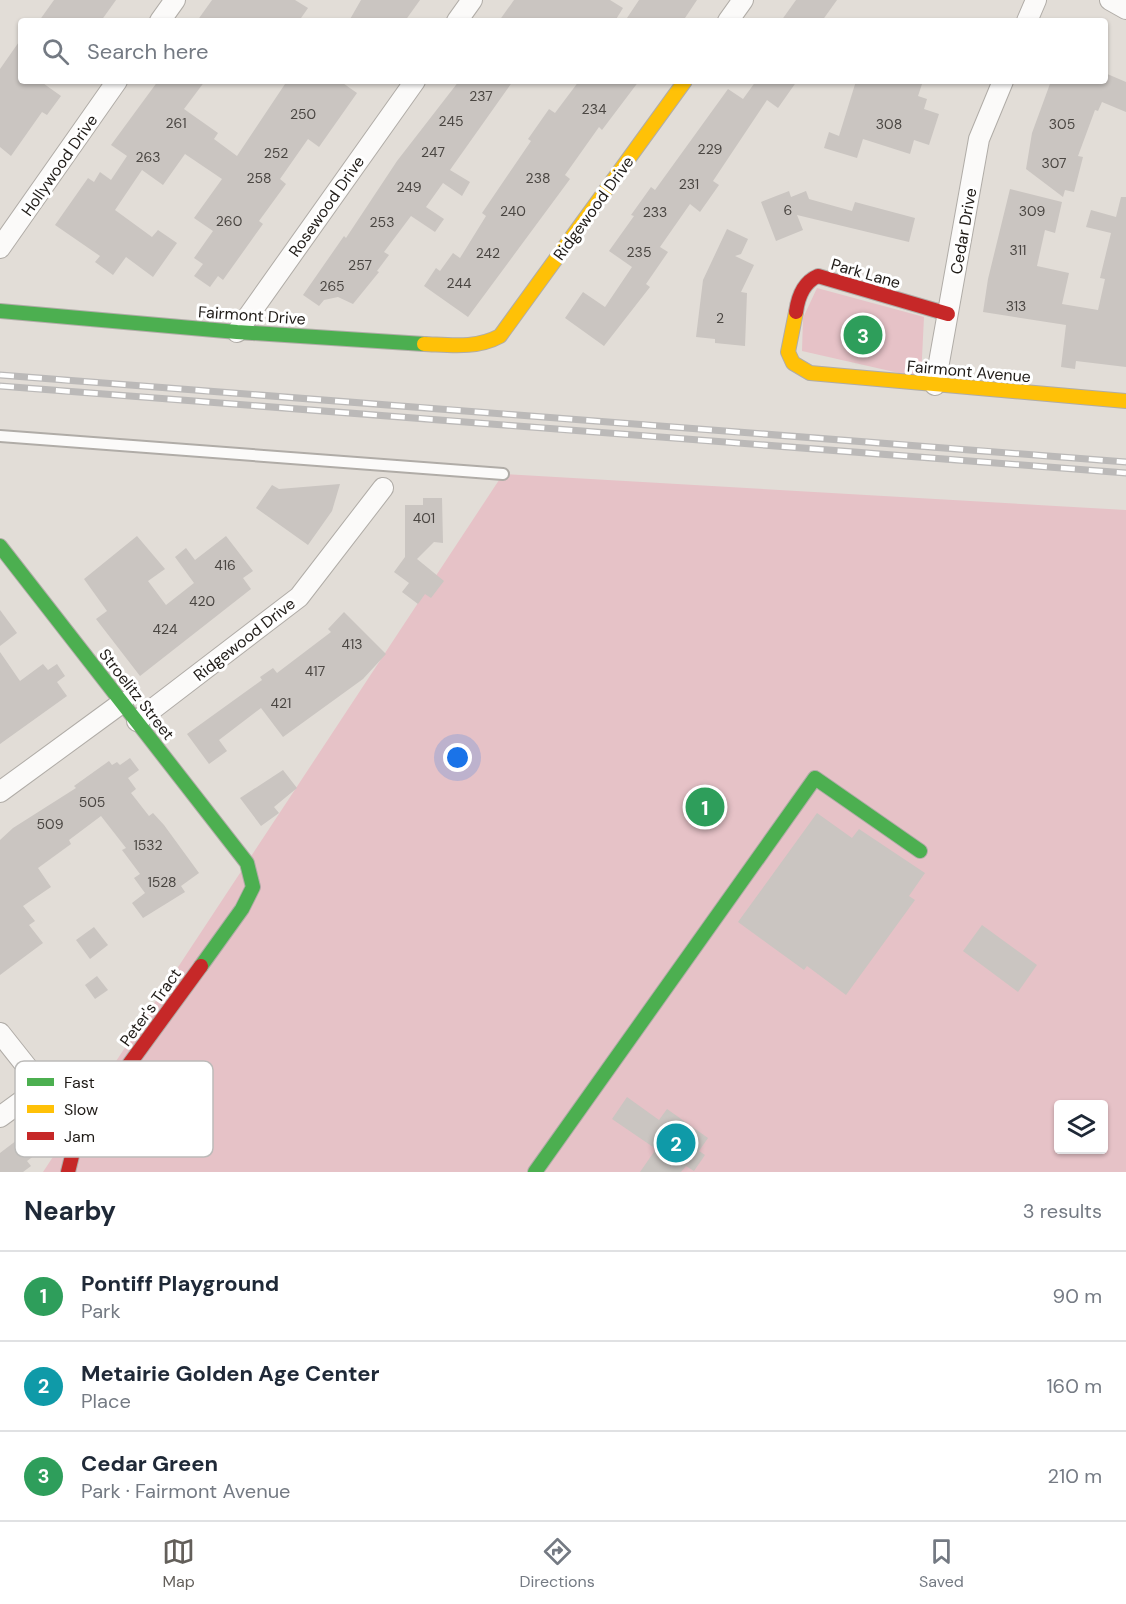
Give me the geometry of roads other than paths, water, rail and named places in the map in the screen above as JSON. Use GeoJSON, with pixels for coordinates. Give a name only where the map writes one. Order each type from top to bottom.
{"type":"FeatureCollection","features":[{"type":"Feature","properties":{"kind":"street"},"geometry":{"type":"LineString","coordinates":[[162,18],[175,0]]}},
{"type":"Feature","properties":{"kind":"street"},"geometry":{"type":"LineString","coordinates":[[459,18],[472,0]]}},
{"type":"Feature","properties":{"kind":"street"},"geometry":{"type":"LineString","coordinates":[[730,18],[743,0]]}},
{"type":"Feature","properties":{"kind":"street"},"geometry":{"type":"LineString","coordinates":[[1029,18],[1036,0]]}},
{"type":"Feature","properties":{"kind":"street"},"geometry":{"type":"LineString","coordinates":[[1110,0],[1126,9]]}},
{"type":"Feature","properties":{"kind":"street","name":"Hollywood Drive"},"geometry":{"type":"LineString","coordinates":[[0,248],[115,84]]}},
{"type":"Feature","properties":{"kind":"street","name":"Rosewood Drive"},"geometry":{"type":"LineString","coordinates":[[237,332],[413,84]]}},
{"type":"Feature","properties":{"kind":"street","name":"Ridgewood Drive"},"geometry":{"type":"LineString","coordinates":[[500,336],[683,84]]}},
{"type":"Feature","properties":{"kind":"street","name":"Cedar Drive"},"geometry":{"type":"LineString","coordinates":[[935,385],[979,139],[1002,84]]}},
{"type":"Feature","properties":{"kind":"street","name":"Park Lane"},"geometry":{"type":"LineString","coordinates":[[810,374],[793,363],[788,352],[798,299],[809,280],[818,276],[948,314]]}},
{"type":"Feature","properties":{"kind":"street","name":"Fairmont Drive"},"geometry":{"type":"LineString","coordinates":[[0,311],[237,332],[462,346],[487,342],[500,336]]}},
{"type":"Feature","properties":{"kind":"street","name":"Fairmont Avenue"},"geometry":{"type":"LineString","coordinates":[[810,374],[1126,401]]}},
{"type":"Feature","properties":{"kind":"street","name":"Ridgewood Drive"},"geometry":{"type":"LineString","coordinates":[[137,721],[298,597],[383,488]]}},
{"type":"Feature","properties":{"kind":"street","name":"Stroelitz Street"},"geometry":{"type":"LineString","coordinates":[[0,546],[247,863]]}},
{"type":"Feature","properties":{"kind":"street"},"geometry":{"type":"LineString","coordinates":[[0,792],[123,702]]}},
{"type":"Feature","properties":{"kind":"street"},"geometry":{"type":"LineString","coordinates":[[535,1172],[815,778],[920,851]]}},
{"type":"Feature","properties":{"kind":"street","name":"Peter's Tract"},"geometry":{"type":"LineString","coordinates":[[132,1061],[250,897],[253,887],[247,863]]}},
{"type":"Feature","properties":{"kind":"street"},"geometry":{"type":"LineString","coordinates":[[0,1033],[21,1061]]}},
{"type":"Feature","properties":{"kind":"street"},"geometry":{"type":"LineString","coordinates":[[0,1118],[15,1107]]}},
{"type":"Feature","properties":{"kind":"street","name":"Peter's Tract"},"geometry":{"type":"LineString","coordinates":[[68,1172],[73,1157]]}},
{"type":"Feature","properties":{"kind":"lane"},"geometry":{"type":"LineString","coordinates":[[0,436],[502,474]]}},
{"type":"Feature","properties":{"kind":"railway"},"geometry":{"type":"LineString","coordinates":[[0,375],[1126,462]]}},
{"type":"Feature","properties":{"kind":"railway"},"geometry":{"type":"LineString","coordinates":[[0,386],[1126,473]]}},
{"type":"Feature","properties":{"kind":"place","name":"Cedar Green"},"geometry":{"type":"Point","coordinates":[863,335]}},
{"type":"Feature","properties":{"kind":"place","name":"Pontiff Playground"},"geometry":{"type":"Point","coordinates":[705,807]}},
{"type":"Feature","properties":{"kind":"place","name":"Metairie Golden Age Center"},"geometry":{"type":"Point","coordinates":[676,1143]}}]}
